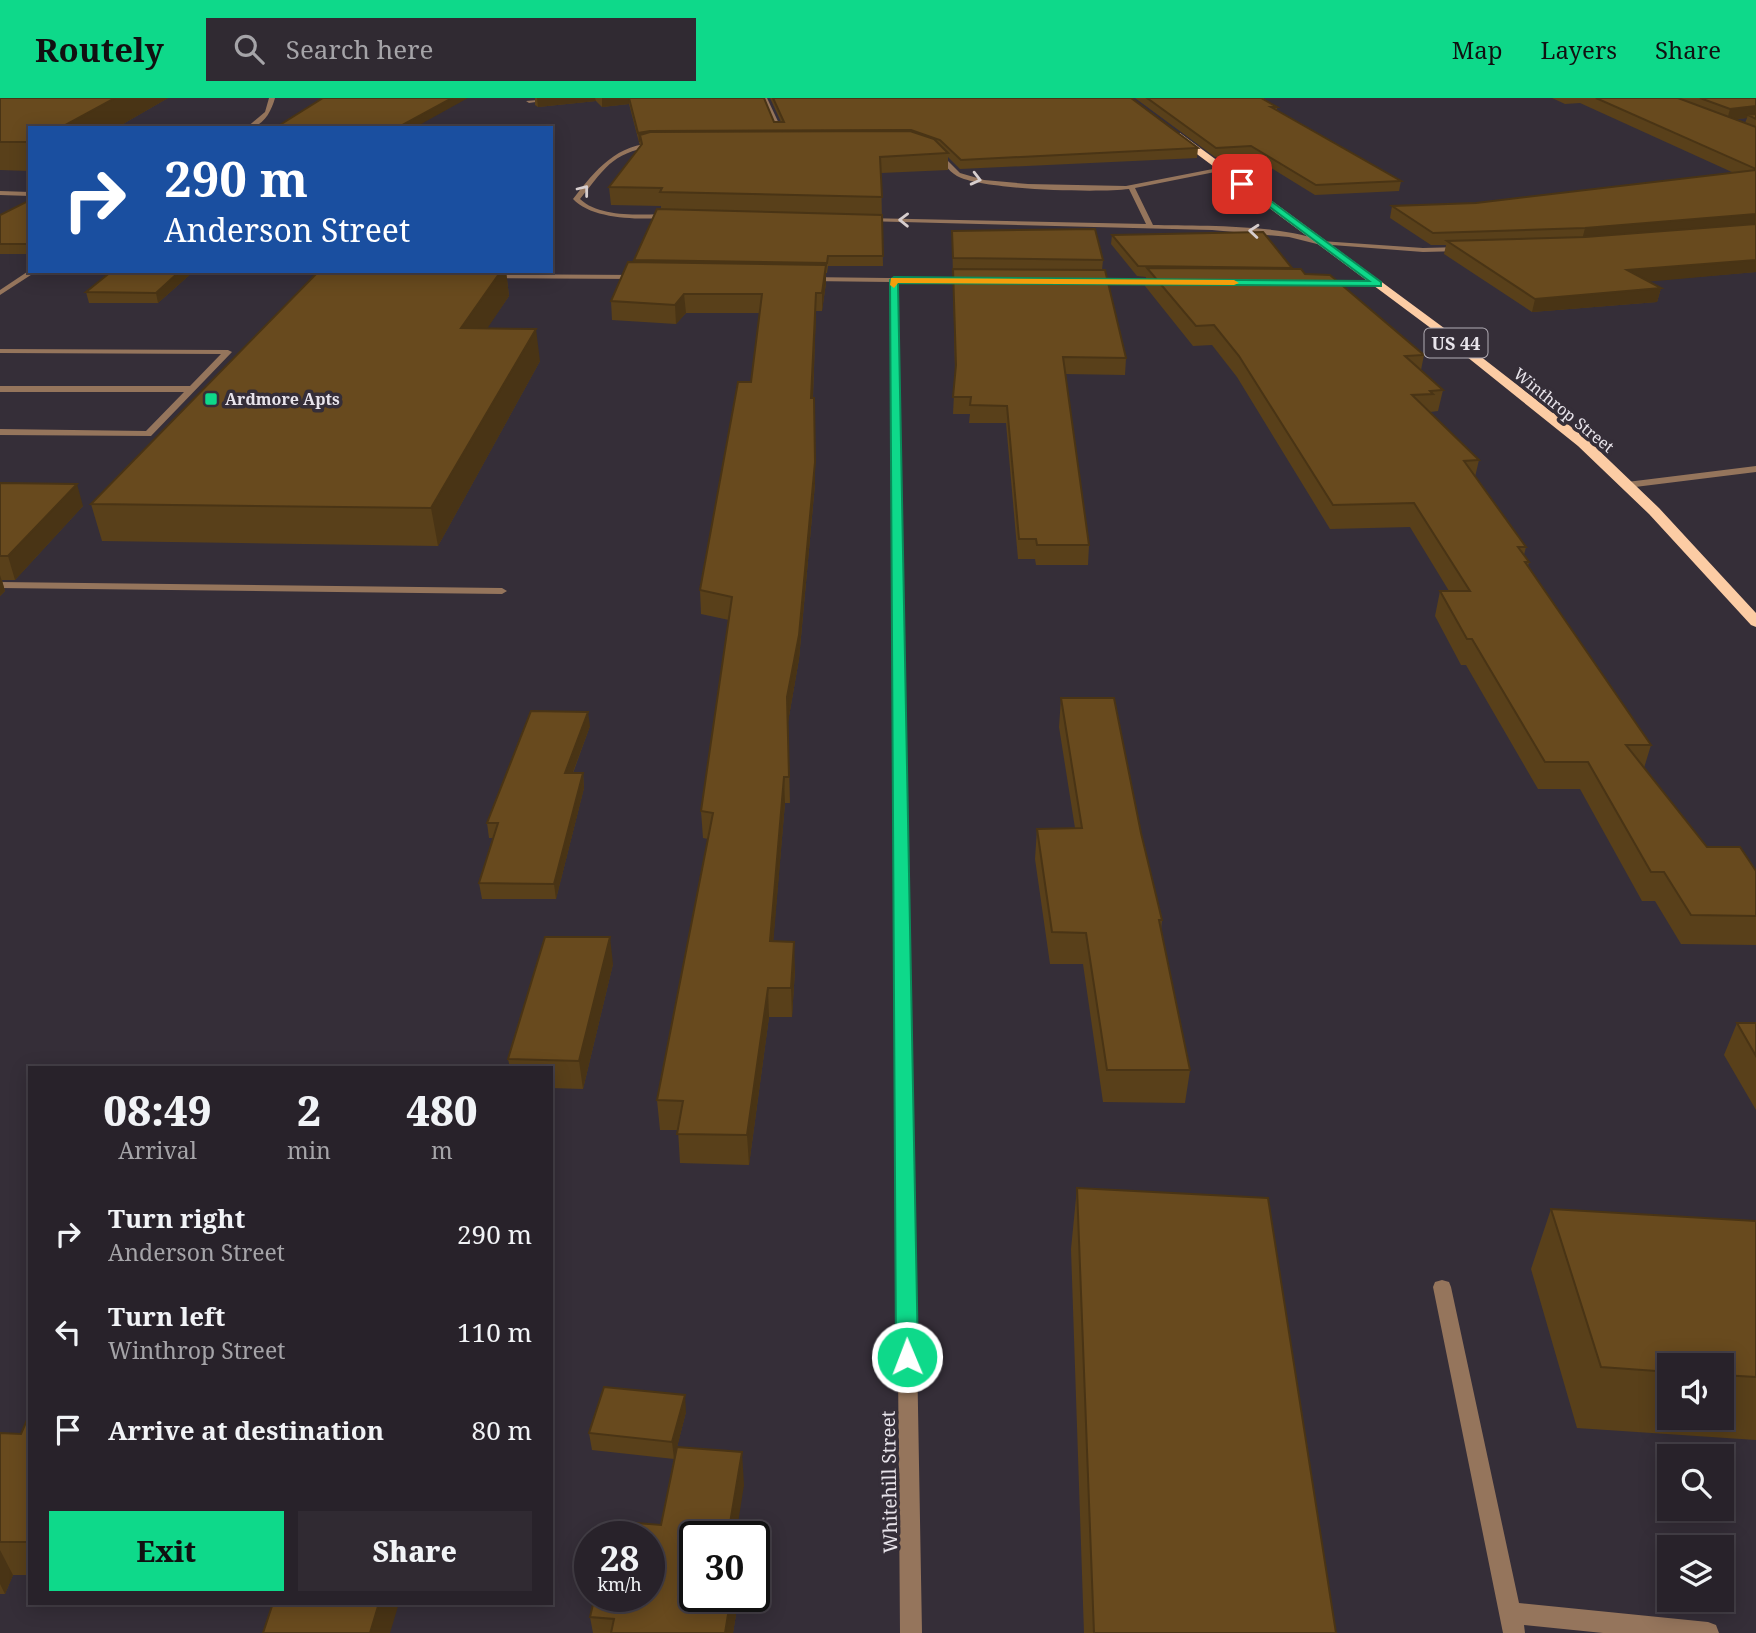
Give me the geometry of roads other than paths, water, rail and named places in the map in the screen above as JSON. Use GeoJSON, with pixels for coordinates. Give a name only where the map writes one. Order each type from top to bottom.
{"type":"FeatureCollection","features":[{"type":"Feature","properties":{"kind":"highway","name":"Winthrop Street"},"geometry":{"type":"LineString","coordinates":[[1163,125],[1378,284],[1583,443],[1627,485],[1756,622]]}},
{"type":"Feature","properties":{"kind":"street"},"geometry":{"type":"LineString","coordinates":[[252,126],[268,113],[272,98]]}},
{"type":"Feature","properties":{"kind":"street"},"geometry":{"type":"LineString","coordinates":[[529,102],[559,98]]}},
{"type":"Feature","properties":{"kind":"street"},"geometry":{"type":"LineString","coordinates":[[764,98],[780,130]]}},
{"type":"Feature","properties":{"kind":"street"},"geometry":{"type":"LineString","coordinates":[[671,144],[642,145],[620,151],[611,157],[576,199],[582,207],[600,211],[680,216]]}},
{"type":"Feature","properties":{"kind":"street"},"geometry":{"type":"LineString","coordinates":[[932,149],[958,174],[983,182],[1028,186],[1132,188],[1223,169]]}},
{"type":"Feature","properties":{"kind":"street"},"geometry":{"type":"LineString","coordinates":[[1132,188],[1150,225]]}},
{"type":"Feature","properties":{"kind":"street"},"geometry":{"type":"LineString","coordinates":[[0,193],[28,194]]}},
{"type":"Feature","properties":{"kind":"street"},"geometry":{"type":"LineString","coordinates":[[857,219],[1150,225],[1289,234],[1321,243],[1423,250],[1476,248]]}},
{"type":"Feature","properties":{"kind":"street"},"geometry":{"type":"LineString","coordinates":[[0,293],[30,273]]}},
{"type":"Feature","properties":{"kind":"street"},"geometry":{"type":"LineString","coordinates":[[473,275],[650,278]]}},
{"type":"Feature","properties":{"kind":"street"},"geometry":{"type":"LineString","coordinates":[[799,279],[976,281]]}},
{"type":"Feature","properties":{"kind":"street","name":"Whitehill Street"},"geometry":{"type":"LineString","coordinates":[[894,280],[911,1633]]}},
{"type":"Feature","properties":{"kind":"street"},"geometry":{"type":"LineString","coordinates":[[1086,282],[1168,282]]}},
{"type":"Feature","properties":{"kind":"street"},"geometry":{"type":"LineString","coordinates":[[1318,284],[1378,284]]}},
{"type":"Feature","properties":{"kind":"street"},"geometry":{"type":"LineString","coordinates":[[0,351],[228,352],[148,434],[0,432]]}},
{"type":"Feature","properties":{"kind":"street"},"geometry":{"type":"LineString","coordinates":[[0,388],[193,389]]}},
{"type":"Feature","properties":{"kind":"street"},"geometry":{"type":"LineString","coordinates":[[1627,485],[1756,469]]}},
{"type":"Feature","properties":{"kind":"street"},"geometry":{"type":"LineString","coordinates":[[0,585],[502,592]]}},
{"type":"Feature","properties":{"kind":"street"},"geometry":{"type":"LineString","coordinates":[[1442,1287],[1512,1623],[1708,1633]]}},
{"type":"Feature","properties":{"kind":"place","name":"Ardmore Apts"},"geometry":{"type":"Point","coordinates":[211,399]}}]}
